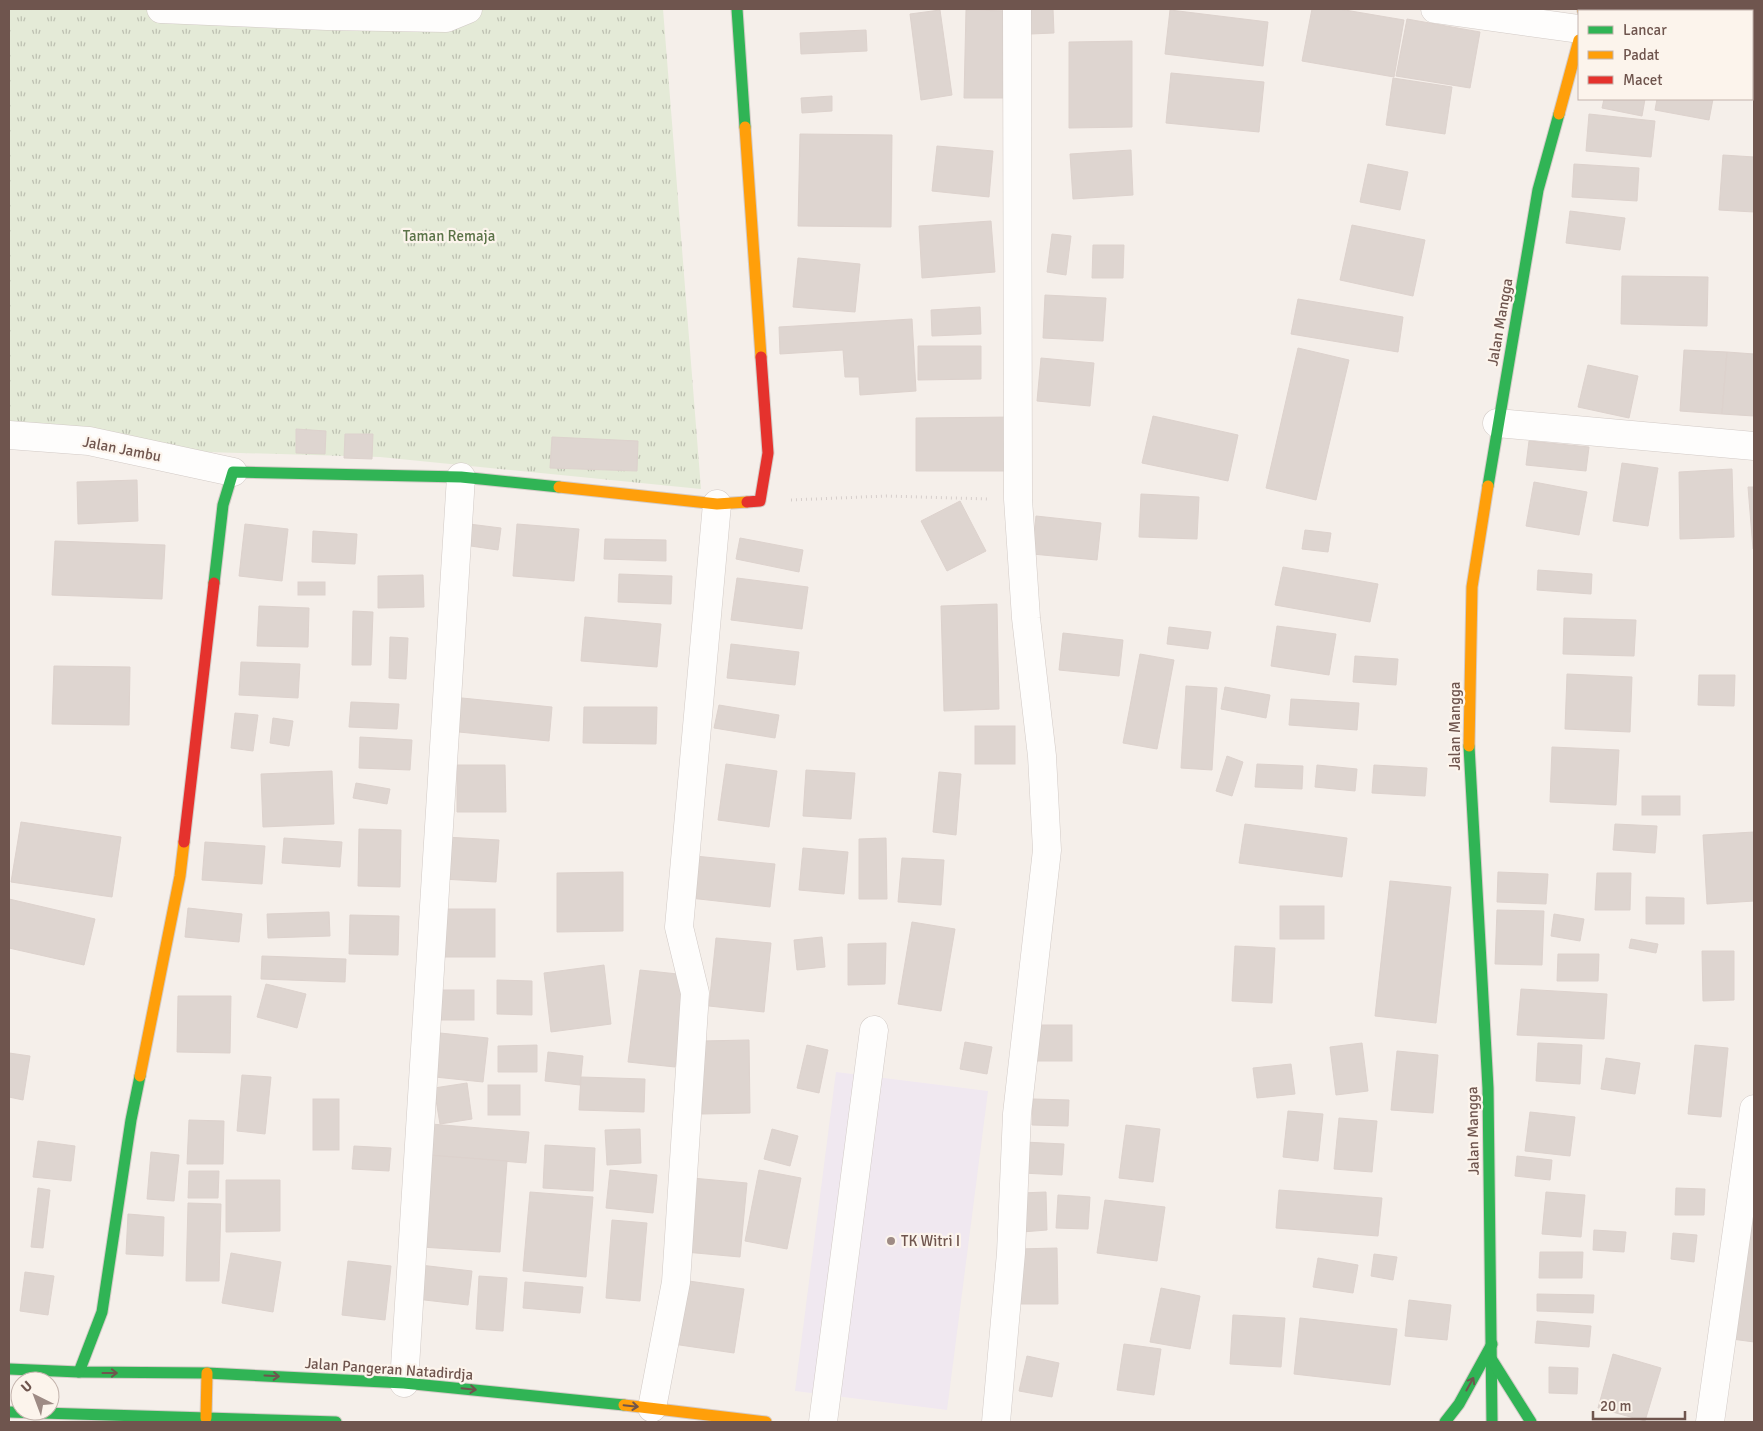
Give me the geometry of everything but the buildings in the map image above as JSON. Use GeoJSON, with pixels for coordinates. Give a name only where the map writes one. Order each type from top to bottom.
{"type":"FeatureCollection","features":[{"type":"Feature","properties":{"kind":"street"},"geometry":{"type":"LineString","coordinates":[[161,9],[327,16],[446,18],[468,9]]}},
{"type":"Feature","properties":{"kind":"street"},"geometry":{"type":"LineString","coordinates":[[80,1372],[102,1312],[131,1120],[180,876],[223,505],[233,472],[461,477],[717,504],[760,501],[768,453],[737,9]]}},
{"type":"Feature","properties":{"kind":"street"},"geometry":{"type":"LineString","coordinates":[[996,1422],[1011,1253],[1017,1114],[1047,850],[1042,756],[1026,618],[1018,500],[1017,9]]}},
{"type":"Feature","properties":{"kind":"street"},"geometry":{"type":"LineString","coordinates":[[1435,9],[1578,29]]}},
{"type":"Feature","properties":{"kind":"street","name":"Jalan Mangga"},"geometry":{"type":"LineString","coordinates":[[1492,1422],[1488,1088],[1469,745],[1472,587],[1497,424],[1538,190],[1578,44]]}},
{"type":"Feature","properties":{"kind":"street"},"geometry":{"type":"LineString","coordinates":[[1497,424],[1754,446]]}},
{"type":"Feature","properties":{"kind":"street","name":"Jalan Jambu"},"geometry":{"type":"LineString","coordinates":[[9,435],[89,441],[233,472]]}},
{"type":"Feature","properties":{"kind":"street"},"geometry":{"type":"LineString","coordinates":[[404,1383],[461,477]]}},
{"type":"Feature","properties":{"kind":"street"},"geometry":{"type":"LineString","coordinates":[[652,1408],[676,1282],[695,993],[679,927],[717,504]]}},
{"type":"Feature","properties":{"kind":"street"},"geometry":{"type":"LineString","coordinates":[[823,1422],[874,1030]]}},
{"type":"Feature","properties":{"kind":"street"},"geometry":{"type":"LineString","coordinates":[[1710,1422],[1754,1109]]}},
{"type":"Feature","properties":{"kind":"street"},"geometry":{"type":"LineString","coordinates":[[1445,1422],[1459,1404],[1492,1344]]}},
{"type":"Feature","properties":{"kind":"street"},"geometry":{"type":"LineString","coordinates":[[1492,1360],[1531,1422]]}},
{"type":"Feature","properties":{"kind":"street","name":"Jalan Pangeran Natadirdja"},"geometry":{"type":"LineString","coordinates":[[9,1368],[80,1372],[207,1373],[404,1383],[652,1408],[766,1422]]}},
{"type":"Feature","properties":{"kind":"street"},"geometry":{"type":"LineString","coordinates":[[206,1418],[207,1373]]}},
{"type":"Feature","properties":{"kind":"street"},"geometry":{"type":"LineString","coordinates":[[9,1412],[336,1422]]}},
{"type":"Feature","properties":{"kind":"path"},"geometry":{"type":"LineString","coordinates":[[760,501],[886,496],[1018,500]]}},
{"type":"Feature","properties":{"kind":"shaded area","name":"TK Witri I"},"geometry":{"type":"Polygon","coordinates":[[[836,1072],[988,1091],[947,1410],[795,1391],[836,1072]]]}},
{"type":"Feature","properties":{"kind":"green space","name":"Taman Remaja"},"geometry":{"type":"Polygon","coordinates":[[[9,9],[663,9],[701,489],[380,457],[207,452],[9,443],[9,9]]]}},
{"type":"Feature","properties":{"kind":"traffic: fast"},"geometry":{"type":"LineString","coordinates":[[737,9],[745,127]]}},
{"type":"Feature","properties":{"kind":"traffic: fast"},"geometry":{"type":"LineString","coordinates":[[1488,486],[1538,190],[1559,114]]}},
{"type":"Feature","properties":{"kind":"traffic: fast"},"geometry":{"type":"LineString","coordinates":[[214,583],[223,505],[233,472],[461,477],[559,487]]}},
{"type":"Feature","properties":{"kind":"traffic: fast"},"geometry":{"type":"LineString","coordinates":[[1469,746],[1488,1088],[1492,1422]]}},
{"type":"Feature","properties":{"kind":"traffic: fast"},"geometry":{"type":"LineString","coordinates":[[79,1372],[102,1312],[131,1120],[140,1076]]}},
{"type":"Feature","properties":{"kind":"traffic: fast"},"geometry":{"type":"LineString","coordinates":[[1445,1422],[1459,1404],[1492,1344]]}},
{"type":"Feature","properties":{"kind":"traffic: fast"},"geometry":{"type":"LineString","coordinates":[[1492,1360],[1531,1422]]}},
{"type":"Feature","properties":{"kind":"traffic: fast"},"geometry":{"type":"LineString","coordinates":[[9,1369],[79,1372],[207,1373],[404,1383],[624,1405]]}},
{"type":"Feature","properties":{"kind":"traffic: fast"},"geometry":{"type":"LineString","coordinates":[[9,1412],[336,1422]]}},
{"type":"Feature","properties":{"kind":"traffic: slow"},"geometry":{"type":"LineString","coordinates":[[1559,114],[1578,44]]}},
{"type":"Feature","properties":{"kind":"traffic: slow"},"geometry":{"type":"LineString","coordinates":[[745,127],[761,357]]}},
{"type":"Feature","properties":{"kind":"traffic: slow"},"geometry":{"type":"LineString","coordinates":[[1469,746],[1472,587],[1488,486]]}},
{"type":"Feature","properties":{"kind":"traffic: slow"},"geometry":{"type":"LineString","coordinates":[[559,487],[717,504],[747,502]]}},
{"type":"Feature","properties":{"kind":"traffic: slow"},"geometry":{"type":"LineString","coordinates":[[140,1076],[180,876],[184,842]]}},
{"type":"Feature","properties":{"kind":"traffic: slow"},"geometry":{"type":"LineString","coordinates":[[206,1418],[207,1373]]}},
{"type":"Feature","properties":{"kind":"traffic: slow"},"geometry":{"type":"LineString","coordinates":[[624,1405],[766,1422]]}},
{"type":"Feature","properties":{"kind":"traffic: jam"},"geometry":{"type":"LineString","coordinates":[[747,502],[760,501],[768,453],[761,357]]}},
{"type":"Feature","properties":{"kind":"traffic: jam"},"geometry":{"type":"LineString","coordinates":[[184,842],[214,583]]}},
{"type":"Feature","properties":{"kind":"place","name":"TK Witri I"},"geometry":{"type":"Point","coordinates":[891,1241]}}]}
